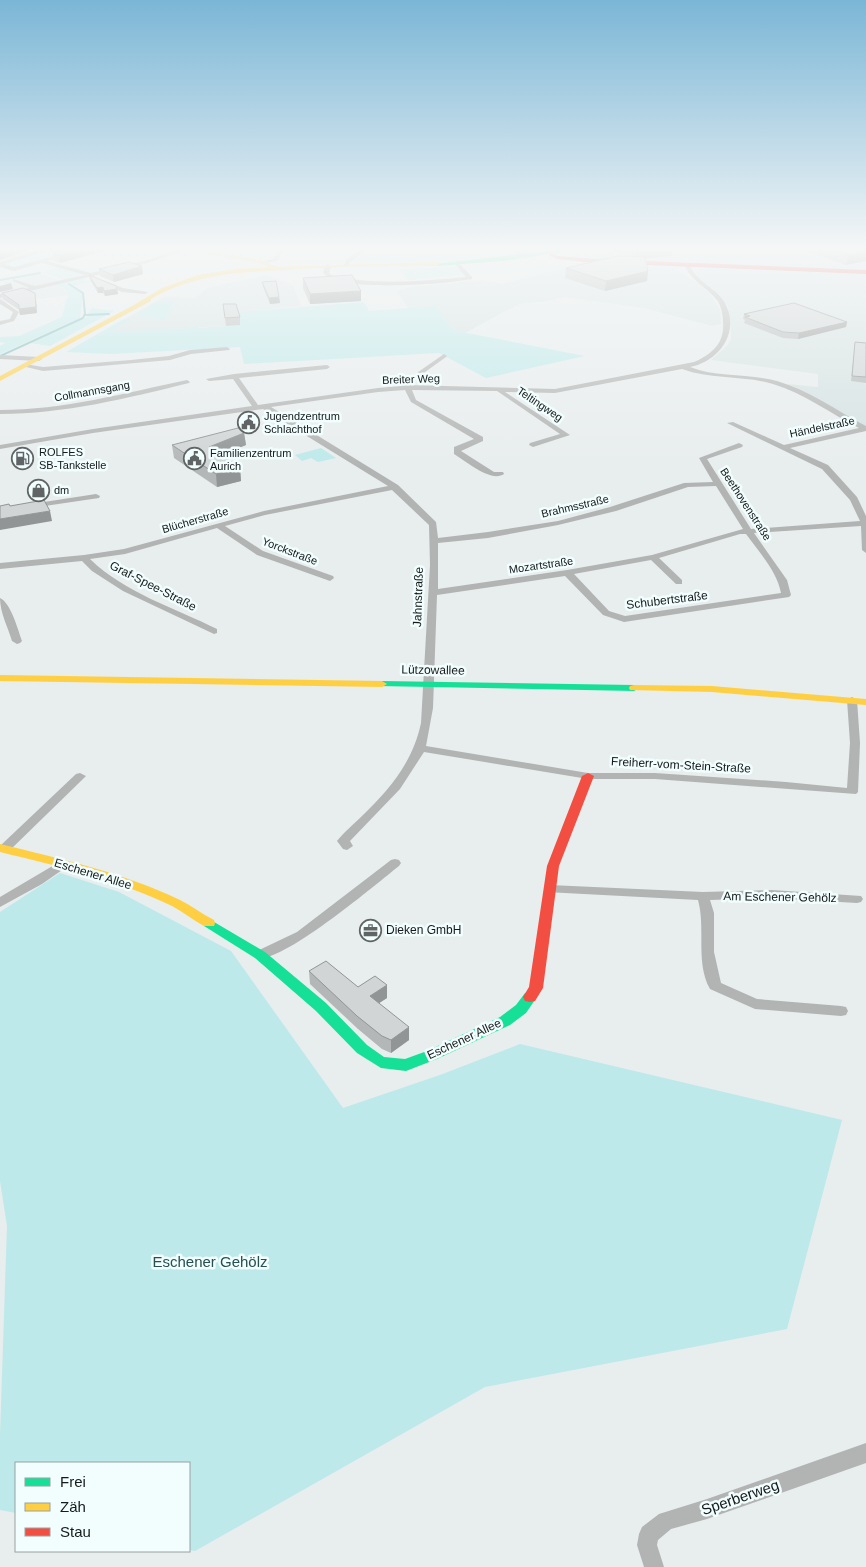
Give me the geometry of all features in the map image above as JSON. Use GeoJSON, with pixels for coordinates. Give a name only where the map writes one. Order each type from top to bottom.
{"type":"FeatureCollection","features":[{"type":"Feature","properties":{"kind":"street"},"geometry":{"type":"LineString","coordinates":[[0,379],[106,322]]}},
{"type":"Feature","properties":{"kind":"street","name":"Breiter Weg"},"geometry":{"type":"LineString","coordinates":[[0,447],[101,430],[406,388],[539,392],[568,390],[684,367],[707,360],[725,342],[728,334],[726,322]]}},
{"type":"Feature","properties":{"kind":"street"},"geometry":{"type":"LineString","coordinates":[[25,366],[42,369],[131,362],[170,358],[190,352],[227,349]]}},
{"type":"Feature","properties":{"kind":"street"},"geometry":{"type":"LineString","coordinates":[[444,356],[404,385],[410,391],[413,401],[480,439],[457,449],[457,452],[492,474],[500,474]]}},
{"type":"Feature","properties":{"kind":"street"},"geometry":{"type":"LineString","coordinates":[[1,357],[39,359]]}},
{"type":"Feature","properties":{"kind":"street"},"geometry":{"type":"LineString","coordinates":[[209,379],[327,367]]}},
{"type":"Feature","properties":{"kind":"street"},"geometry":{"type":"LineString","coordinates":[[684,367],[702,374],[779,384],[792,388],[866,429]]}},
{"type":"Feature","properties":{"kind":"street"},"geometry":{"type":"LineString","coordinates":[[234,376],[261,407]]}},
{"type":"Feature","properties":{"kind":"street","name":"Collmannsgang"},"geometry":{"type":"LineString","coordinates":[[0,412],[24,412],[74,406],[187,382]]}},
{"type":"Feature","properties":{"kind":"street","name":"Teltingweg"},"geometry":{"type":"LineString","coordinates":[[499,390],[566,435],[533,445]]}},
{"type":"Feature","properties":{"kind":"street","name":"Jahnstraße"},"geometry":{"type":"LineString","coordinates":[[261,407],[373,472],[395,487],[432,521],[434,541],[424,735],[420,748],[404,774],[380,806],[342,841],[347,846]]}},
{"type":"Feature","properties":{"kind":"street","name":"Händelstraße"},"geometry":{"type":"LineString","coordinates":[[731,422],[825,467],[854,498],[865,523],[866,550]]}},
{"type":"Feature","properties":{"kind":"street","name":"Händelstraße"},"geometry":{"type":"LineString","coordinates":[[783,447],[866,429]]}},
{"type":"Feature","properties":{"kind":"street","name":"Beethovenstraße"},"geometry":{"type":"LineString","coordinates":[[739,445],[703,458],[718,484],[782,580],[786,595]]}},
{"type":"Feature","properties":{"kind":"street","name":"Brahmsstraße"},"geometry":{"type":"LineString","coordinates":[[434,541],[488,535],[558,523],[614,509],[687,485],[718,484]]}},
{"type":"Feature","properties":{"kind":"street","name":"Blücherstraße"},"geometry":{"type":"LineString","coordinates":[[0,566],[84,558],[138,548],[217,525],[322,501],[395,487]]}},
{"type":"Feature","properties":{"kind":"street"},"geometry":{"type":"LineString","coordinates":[[24,508],[96,496]]}},
{"type":"Feature","properties":{"kind":"street","name":"Mozartstraße"},"geometry":{"type":"LineString","coordinates":[[432,593],[566,573],[653,557],[739,532],[865,523]]}},
{"type":"Feature","properties":{"kind":"street","name":"Yorckstraße"},"geometry":{"type":"LineString","coordinates":[[217,525],[260,553],[330,578]]}},
{"type":"Feature","properties":{"kind":"street"},"geometry":{"type":"LineString","coordinates":[[653,557],[679,582]]}},
{"type":"Feature","properties":{"kind":"street","name":"Graf-Spee-Straße"},"geometry":{"type":"LineString","coordinates":[[84,558],[98,572],[111,580],[214,631]]}},
{"type":"Feature","properties":{"kind":"street","name":"Schubertstraße"},"geometry":{"type":"LineString","coordinates":[[566,573],[589,594],[606,614],[624,619],[724,606],[786,595]]}},
{"type":"Feature","properties":{"kind":"street"},"geometry":{"type":"LineString","coordinates":[[0,601],[11,621],[17,641]]}},
{"type":"Feature","properties":{"kind":"street","name":"Lützowallee"},"geometry":{"type":"LineString","coordinates":[[0,678],[712,689],[866,702]]}},
{"type":"Feature","properties":{"kind":"street","name":"Freiherr-vom-Stein-Straße"},"geometry":{"type":"LineString","coordinates":[[420,748],[588,776],[655,776],[786,785],[852,792],[855,743],[852,700]]}},
{"type":"Feature","properties":{"kind":"street"},"geometry":{"type":"LineString","coordinates":[[2,849],[80,776]]}},
{"type":"Feature","properties":{"kind":"street","name":"Eschener Allee"},"geometry":{"type":"LineString","coordinates":[[2,849],[42,858],[141,888],[178,904],[260,955],[321,1007],[362,1049],[382,1062],[406,1065],[505,1021],[521,1009],[536,988],[553,866],[588,776]]}},
{"type":"Feature","properties":{"kind":"street"},"geometry":{"type":"LineString","coordinates":[[260,955],[302,935],[394,863]]}},
{"type":"Feature","properties":{"kind":"street"},"geometry":{"type":"LineString","coordinates":[[0,903],[38,881],[60,865]]}},
{"type":"Feature","properties":{"kind":"street","name":"Am Eschener Gehölz"},"geometry":{"type":"LineString","coordinates":[[550,889],[703,896],[772,894],[857,900]]}},
{"type":"Feature","properties":{"kind":"street","name":"Am Eschener Gehölz"},"geometry":{"type":"LineString","coordinates":[[703,896],[708,912],[706,952],[715,986],[755,1004],[841,1011]]}},
{"type":"Feature","properties":{"kind":"street","name":"Sperberweg"},"geometry":{"type":"LineString","coordinates":[[654,1567],[647,1544],[649,1534],[666,1522],[866,1453]]}},
{"type":"Feature","properties":{"kind":"shaded area"},"geometry":{"type":"Polygon","coordinates":[[[119,322],[239,322],[240,325],[100,333],[119,322]]]}},
{"type":"Feature","properties":{"kind":"shaded area"},"geometry":{"type":"Polygon","coordinates":[[[446,322],[485,322],[465,333],[451,330],[446,322]]]}},
{"type":"Feature","properties":{"kind":"shaded area"},"geometry":{"type":"Polygon","coordinates":[[[697,322],[721,322],[721,324],[712,326],[697,322]]]}},
{"type":"Feature","properties":{"kind":"shaded area"},"geometry":{"type":"Polygon","coordinates":[[[730,322],[866,322],[866,427],[788,384],[818,387],[818,374],[711,360],[727,346],[731,339],[730,322]]]}},
{"type":"Feature","properties":{"kind":"green space"},"geometry":{"type":"Polygon","coordinates":[[[50,322],[71,322],[0,354],[0,346],[6,343],[0,342],[0,337],[19,336],[50,322]]]}},
{"type":"Feature","properties":{"kind":"green space"},"geometry":{"type":"Polygon","coordinates":[[[76,322],[94,322],[50,346],[30,343],[76,322]]]}},
{"type":"Feature","properties":{"kind":"green space"},"geometry":{"type":"Polygon","coordinates":[[[119,322],[126,322],[109,332],[188,328],[196,327],[196,324],[198,323],[213,322],[197,324],[198,328],[240,325],[239,322],[446,322],[452,330],[585,356],[486,378],[439,353],[244,364],[240,347],[111,354],[66,352],[119,322]]]}},
{"type":"Feature","properties":{"kind":"green space"},"geometry":{"type":"Polygon","coordinates":[[[321,448],[336,458],[318,462],[311,458],[302,461],[295,455],[321,448]]]}},
{"type":"Feature","properties":{"kind":"green space","name":"Eschener Gehölz"},"geometry":{"type":"Polygon","coordinates":[[[60,873],[119,892],[231,951],[343,1108],[440,1075],[520,1044],[842,1120],[787,1329],[485,1387],[195,1551],[190,1550],[190,1462],[15,1462],[15,1513],[0,1510],[0,1436],[7,1226],[0,1181],[0,912],[60,873]]]}},
{"type":"Feature","properties":{"kind":"building"},"geometry":{"type":"Polygon","coordinates":[[[758,322],[846,322],[799,333],[783,332],[758,322]]]}},
{"type":"Feature","properties":{"kind":"building"},"geometry":{"type":"Polygon","coordinates":[[[855,342],[866,343],[866,377],[852,376],[855,342]]]}},
{"type":"Feature","properties":{"kind":"building"},"geometry":{"type":"Polygon","coordinates":[[[242,427],[244,433],[209,447],[240,468],[216,474],[172,445],[242,427]]]}},
{"type":"Feature","properties":{"kind":"building"},"geometry":{"type":"Polygon","coordinates":[[[44,500],[50,511],[0,519],[0,506],[44,500]]]}},
{"type":"Feature","properties":{"kind":"building"},"geometry":{"type":"Polygon","coordinates":[[[326,961],[358,987],[375,976],[387,985],[370,996],[409,1027],[391,1040],[382,1036],[357,1016],[309,971],[326,961]]]}},
{"type":"Feature","properties":{"kind":"waterway"},"geometry":{"type":"LineString","coordinates":[[0,356],[74,322]]}},
{"type":"Feature","properties":{"kind":"traffic: fast"},"geometry":{"type":"LineString","coordinates":[[382,684],[634,688]]}},
{"type":"Feature","properties":{"kind":"traffic: fast"},"geometry":{"type":"LineString","coordinates":[[209,923],[260,955],[321,1007],[362,1049],[381,1062],[406,1065],[432,1055],[505,1021],[521,1009],[530,997]]}},
{"type":"Feature","properties":{"kind":"traffic: slow"},"geometry":{"type":"LineString","coordinates":[[0,379],[107,322]]}},
{"type":"Feature","properties":{"kind":"traffic: slow"},"geometry":{"type":"LineString","coordinates":[[0,678],[382,684]]}},
{"type":"Feature","properties":{"kind":"traffic: slow"},"geometry":{"type":"LineString","coordinates":[[634,688],[712,689],[866,702]]}},
{"type":"Feature","properties":{"kind":"traffic: slow"},"geometry":{"type":"LineString","coordinates":[[0,848],[134,885],[176,903],[209,923]]}},
{"type":"Feature","properties":{"kind":"traffic: jam"},"geometry":{"type":"LineString","coordinates":[[530,997],[536,988],[553,866],[588,776]]}},
{"type":"Feature","properties":{"kind":"place","name":"Jugendzentrum Schlachthof"},"geometry":{"type":"Point","coordinates":[248,422]}},
{"type":"Feature","properties":{"kind":"place","name":"ROLFES SB-Tankstelle"},"geometry":{"type":"Point","coordinates":[23,458]}},
{"type":"Feature","properties":{"kind":"place","name":"Familienzentrum Aurich"},"geometry":{"type":"Point","coordinates":[194,459]}},
{"type":"Feature","properties":{"kind":"place","name":"dm"},"geometry":{"type":"Point","coordinates":[38,490]}},
{"type":"Feature","properties":{"kind":"place","name":"Dieken GmbH"},"geometry":{"type":"Point","coordinates":[370,930]}}]}
